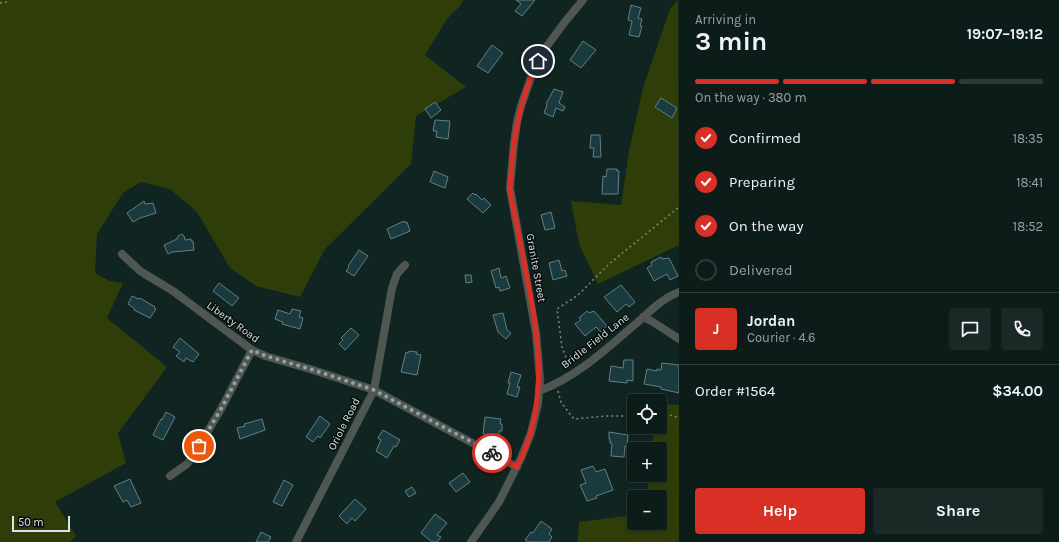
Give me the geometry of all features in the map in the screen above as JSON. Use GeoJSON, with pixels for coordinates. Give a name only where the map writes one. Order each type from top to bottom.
{"type":"FeatureCollection","features":[{"type":"Feature","properties":{"kind":"street","name":"Granite Street"},"geometry":{"type":"LineString","coordinates":[[471,542],[499,502],[517,467],[531,434],[538,404],[539,356],[510,188],[514,144],[521,106],[534,69],[542,53],[583,0]]}},
{"type":"Feature","properties":{"kind":"street","name":"Liberty Road"},"geometry":{"type":"LineString","coordinates":[[122,254],[140,271],[173,291],[252,350],[266,356],[374,390],[517,467]]}},
{"type":"Feature","properties":{"kind":"street","name":"Oriole Road"},"geometry":{"type":"LineString","coordinates":[[296,542],[374,390],[392,288],[397,274],[405,265]]}},
{"type":"Feature","properties":{"kind":"street","name":"Bridle Field Lane"},"geometry":{"type":"LineString","coordinates":[[539,391],[568,377],[584,366],[608,348],[655,305],[679,292]]}},
{"type":"Feature","properties":{"kind":"street","name":"Bridle Field Lane"},"geometry":{"type":"LineString","coordinates":[[643,317],[679,339]]}},
{"type":"Feature","properties":{"kind":"street"},"geometry":{"type":"LineString","coordinates":[[170,476],[187,464],[192,458],[221,409],[252,350]]}},
{"type":"Feature","properties":{"kind":"path"},"geometry":{"type":"LineString","coordinates":[[0,3],[7,2],[9,0]]}},
{"type":"Feature","properties":{"kind":"path"},"geometry":{"type":"LineString","coordinates":[[568,377],[567,360],[562,347],[558,309],[578,295],[609,264],[679,207]]}},
{"type":"Feature","properties":{"kind":"path"},"geometry":{"type":"LineString","coordinates":[[555,384],[561,402],[575,419],[605,416],[627,416]]}},
{"type":"Feature","properties":{"kind":"path"},"geometry":{"type":"LineString","coordinates":[[667,414],[679,418]]}},
{"type":"Feature","properties":{"kind":"green space"},"geometry":{"type":"Polygon","coordinates":[[[0,0],[463,0],[460,6],[447,19],[425,55],[466,87],[416,116],[411,164],[325,249],[300,297],[256,286],[230,268],[197,212],[170,189],[141,182],[123,193],[97,234],[95,273],[110,281],[123,283],[107,318],[167,367],[118,433],[126,463],[55,502],[76,536],[70,542],[0,542],[0,0]]]}},
{"type":"Feature","properties":{"kind":"green space"},"geometry":{"type":"Polygon","coordinates":[[[678,0],[679,245],[598,284],[579,244],[571,201],[621,205],[629,151],[643,88],[670,9],[678,0]]]}},
{"type":"Feature","properties":{"kind":"green space"},"geometry":{"type":"Polygon","coordinates":[[[667,404],[679,405],[679,542],[578,542],[579,522],[627,516],[627,530],[667,530],[667,490],[648,490],[648,482],[667,482],[667,442],[653,442],[653,434],[667,434],[667,404]]]}},
{"type":"Feature","properties":{"kind":"building"},"geometry":{"type":"Polygon","coordinates":[[[516,0],[535,0],[522,16],[515,11],[521,4],[516,0]]]}},
{"type":"Feature","properties":{"kind":"building"},"geometry":{"type":"Polygon","coordinates":[[[631,5],[641,8],[638,18],[642,19],[639,37],[629,35],[632,21],[628,20],[631,5]]]}},
{"type":"Feature","properties":{"kind":"building"},"geometry":{"type":"Polygon","coordinates":[[[583,41],[596,50],[581,68],[570,60],[583,41]]]}},
{"type":"Feature","properties":{"kind":"building"},"geometry":{"type":"Polygon","coordinates":[[[492,45],[503,53],[488,73],[477,66],[492,45]]]}},
{"type":"Feature","properties":{"kind":"building"},"geometry":{"type":"Polygon","coordinates":[[[554,89],[563,92],[559,103],[565,107],[563,111],[556,108],[553,117],[544,113],[546,104],[554,89]]]}},
{"type":"Feature","properties":{"kind":"building"},"geometry":{"type":"Polygon","coordinates":[[[661,98],[677,108],[672,118],[655,107],[661,98]]]}},
{"type":"Feature","properties":{"kind":"building"},"geometry":{"type":"Polygon","coordinates":[[[435,102],[441,110],[431,118],[425,109],[435,102]]]}},
{"type":"Feature","properties":{"kind":"building"},"geometry":{"type":"Polygon","coordinates":[[[435,120],[450,121],[448,139],[436,137],[437,131],[433,131],[435,120]]]}},
{"type":"Feature","properties":{"kind":"building"},"geometry":{"type":"Polygon","coordinates":[[[591,135],[600,135],[601,157],[593,157],[594,148],[590,148],[591,135]]]}},
{"type":"Feature","properties":{"kind":"building"},"geometry":{"type":"Polygon","coordinates":[[[607,169],[617,169],[617,171],[619,171],[618,194],[602,194],[603,176],[606,177],[607,169]]]}},
{"type":"Feature","properties":{"kind":"building"},"geometry":{"type":"Polygon","coordinates":[[[434,171],[448,177],[445,188],[430,182],[434,171]]]}},
{"type":"Feature","properties":{"kind":"building"},"geometry":{"type":"Polygon","coordinates":[[[473,193],[482,200],[484,198],[491,205],[483,213],[467,199],[473,193]]]}},
{"type":"Feature","properties":{"kind":"building"},"geometry":{"type":"Polygon","coordinates":[[[144,201],[145,204],[153,203],[156,213],[133,222],[127,213],[144,201]]]}},
{"type":"Feature","properties":{"kind":"building"},"geometry":{"type":"Polygon","coordinates":[[[551,212],[555,228],[545,230],[541,215],[551,212]]]}},
{"type":"Feature","properties":{"kind":"building"},"geometry":{"type":"Polygon","coordinates":[[[404,221],[405,223],[407,222],[410,231],[391,239],[387,229],[404,221]]]}},
{"type":"Feature","properties":{"kind":"building"},"geometry":{"type":"Polygon","coordinates":[[[182,234],[185,240],[191,239],[191,241],[193,241],[194,250],[172,252],[168,254],[164,245],[177,239],[178,236],[182,234]]]}},
{"type":"Feature","properties":{"kind":"building"},"geometry":{"type":"Polygon","coordinates":[[[359,250],[368,256],[354,276],[346,271],[359,250]]]}},
{"type":"Feature","properties":{"kind":"building"},"geometry":{"type":"Polygon","coordinates":[[[661,257],[662,259],[669,258],[678,276],[670,280],[667,274],[654,281],[647,268],[652,265],[651,262],[661,257]]]}},
{"type":"Feature","properties":{"kind":"building"},"geometry":{"type":"Polygon","coordinates":[[[559,260],[562,271],[565,270],[567,276],[553,280],[549,263],[559,260]]]}},
{"type":"Feature","properties":{"kind":"building"},"geometry":{"type":"Polygon","coordinates":[[[499,268],[501,278],[506,276],[510,288],[500,291],[499,287],[496,288],[491,271],[499,268]]]}},
{"type":"Feature","properties":{"kind":"building"},"geometry":{"type":"Polygon","coordinates":[[[465,275],[471,275],[472,282],[466,283],[465,275]]]}},
{"type":"Feature","properties":{"kind":"building"},"geometry":{"type":"Polygon","coordinates":[[[219,283],[239,298],[232,306],[213,291],[219,283]]]}},
{"type":"Feature","properties":{"kind":"building"},"geometry":{"type":"Polygon","coordinates":[[[621,285],[635,302],[629,307],[626,304],[617,312],[604,297],[621,285]]]}},
{"type":"Feature","properties":{"kind":"building"},"geometry":{"type":"Polygon","coordinates":[[[132,296],[139,299],[140,298],[155,307],[154,308],[156,309],[150,318],[134,310],[135,309],[128,304],[132,296]]]}},
{"type":"Feature","properties":{"kind":"building"},"geometry":{"type":"Polygon","coordinates":[[[292,309],[301,311],[299,317],[303,318],[300,329],[282,324],[283,322],[275,319],[278,310],[290,314],[292,309]]]}},
{"type":"Feature","properties":{"kind":"building"},"geometry":{"type":"Polygon","coordinates":[[[587,311],[589,313],[594,311],[607,326],[601,332],[596,327],[585,336],[575,324],[581,320],[579,318],[587,311]]]}},
{"type":"Feature","properties":{"kind":"building"},"geometry":{"type":"Polygon","coordinates":[[[503,313],[507,330],[511,333],[506,339],[498,332],[493,315],[503,313]]]}},
{"type":"Feature","properties":{"kind":"building"},"geometry":{"type":"Polygon","coordinates":[[[351,328],[359,335],[345,350],[339,344],[343,340],[341,338],[351,328]]]}},
{"type":"Feature","properties":{"kind":"building"},"geometry":{"type":"Polygon","coordinates":[[[180,338],[199,354],[193,362],[186,358],[184,362],[176,356],[180,352],[173,347],[180,338]]]}},
{"type":"Feature","properties":{"kind":"building"},"geometry":{"type":"Polygon","coordinates":[[[409,351],[417,352],[416,354],[421,355],[417,375],[401,372],[406,352],[408,353],[409,351]]]}},
{"type":"Feature","properties":{"kind":"building"},"geometry":{"type":"Polygon","coordinates":[[[624,360],[633,360],[633,381],[627,380],[627,383],[609,381],[611,366],[623,368],[624,360]]]}},
{"type":"Feature","properties":{"kind":"building"},"geometry":{"type":"Polygon","coordinates":[[[662,363],[679,365],[679,393],[661,389],[661,387],[644,384],[647,369],[657,371],[657,369],[661,370],[662,363]]]}},
{"type":"Feature","properties":{"kind":"building"},"geometry":{"type":"Polygon","coordinates":[[[511,372],[521,375],[517,387],[520,387],[517,397],[507,394],[511,372]]]}},
{"type":"Feature","properties":{"kind":"building"},"geometry":{"type":"Polygon","coordinates":[[[166,412],[175,417],[163,440],[153,435],[166,412]]]}},
{"type":"Feature","properties":{"kind":"building"},"geometry":{"type":"Polygon","coordinates":[[[320,416],[330,424],[320,438],[318,436],[313,442],[306,437],[320,416]]]}},
{"type":"Feature","properties":{"kind":"building"},"geometry":{"type":"Polygon","coordinates":[[[485,417],[501,419],[500,424],[502,424],[502,431],[499,431],[499,435],[483,434],[485,417]]]}},
{"type":"Feature","properties":{"kind":"building"},"geometry":{"type":"Polygon","coordinates":[[[262,419],[265,430],[240,439],[237,428],[245,426],[244,424],[262,419]]]}},
{"type":"Feature","properties":{"kind":"building"},"geometry":{"type":"Polygon","coordinates":[[[383,430],[400,440],[396,447],[394,446],[387,458],[376,451],[381,440],[378,438],[383,430]]]}},
{"type":"Feature","properties":{"kind":"building"},"geometry":{"type":"Polygon","coordinates":[[[609,432],[628,435],[624,457],[611,456],[612,443],[610,443],[609,432]]]}},
{"type":"Feature","properties":{"kind":"building"},"geometry":{"type":"Polygon","coordinates":[[[593,466],[596,472],[605,469],[613,490],[587,501],[580,485],[586,483],[581,470],[593,466]]]}},
{"type":"Feature","properties":{"kind":"building"},"geometry":{"type":"Polygon","coordinates":[[[463,473],[470,482],[456,492],[449,483],[463,473]]]}},
{"type":"Feature","properties":{"kind":"building"},"geometry":{"type":"Polygon","coordinates":[[[130,479],[141,503],[131,507],[127,500],[123,502],[114,486],[130,479]]]}},
{"type":"Feature","properties":{"kind":"building"},"geometry":{"type":"Polygon","coordinates":[[[284,480],[293,485],[282,506],[273,502],[284,480]]]}},
{"type":"Feature","properties":{"kind":"building"},"geometry":{"type":"Polygon","coordinates":[[[412,487],[416,493],[409,497],[405,491],[412,487]]]}},
{"type":"Feature","properties":{"kind":"building"},"geometry":{"type":"Polygon","coordinates":[[[355,499],[366,509],[355,521],[352,518],[347,524],[339,516],[355,499]]]}},
{"type":"Feature","properties":{"kind":"building"},"geometry":{"type":"Polygon","coordinates":[[[435,514],[447,523],[437,535],[441,537],[437,542],[432,542],[421,533],[435,514]]]}},
{"type":"Feature","properties":{"kind":"building"},"geometry":{"type":"Polygon","coordinates":[[[541,521],[552,529],[549,534],[552,537],[549,542],[529,542],[525,540],[531,532],[533,533],[541,521]]]}},
{"type":"Feature","properties":{"kind":"building"},"geometry":{"type":"Polygon","coordinates":[[[261,532],[271,537],[268,542],[256,542],[261,532]]]}},
{"type":"Feature","properties":{"kind":"way so far"},"geometry":{"type":"LineString","coordinates":[[199,446],[221,409],[252,350],[266,356],[374,390],[492,453]]}},
{"type":"Feature","properties":{"kind":"route"},"geometry":{"type":"LineString","coordinates":[[492,453],[517,467],[531,434],[538,404],[540,379],[539,356],[510,188],[517,122],[521,106],[538,61]]}}]}
